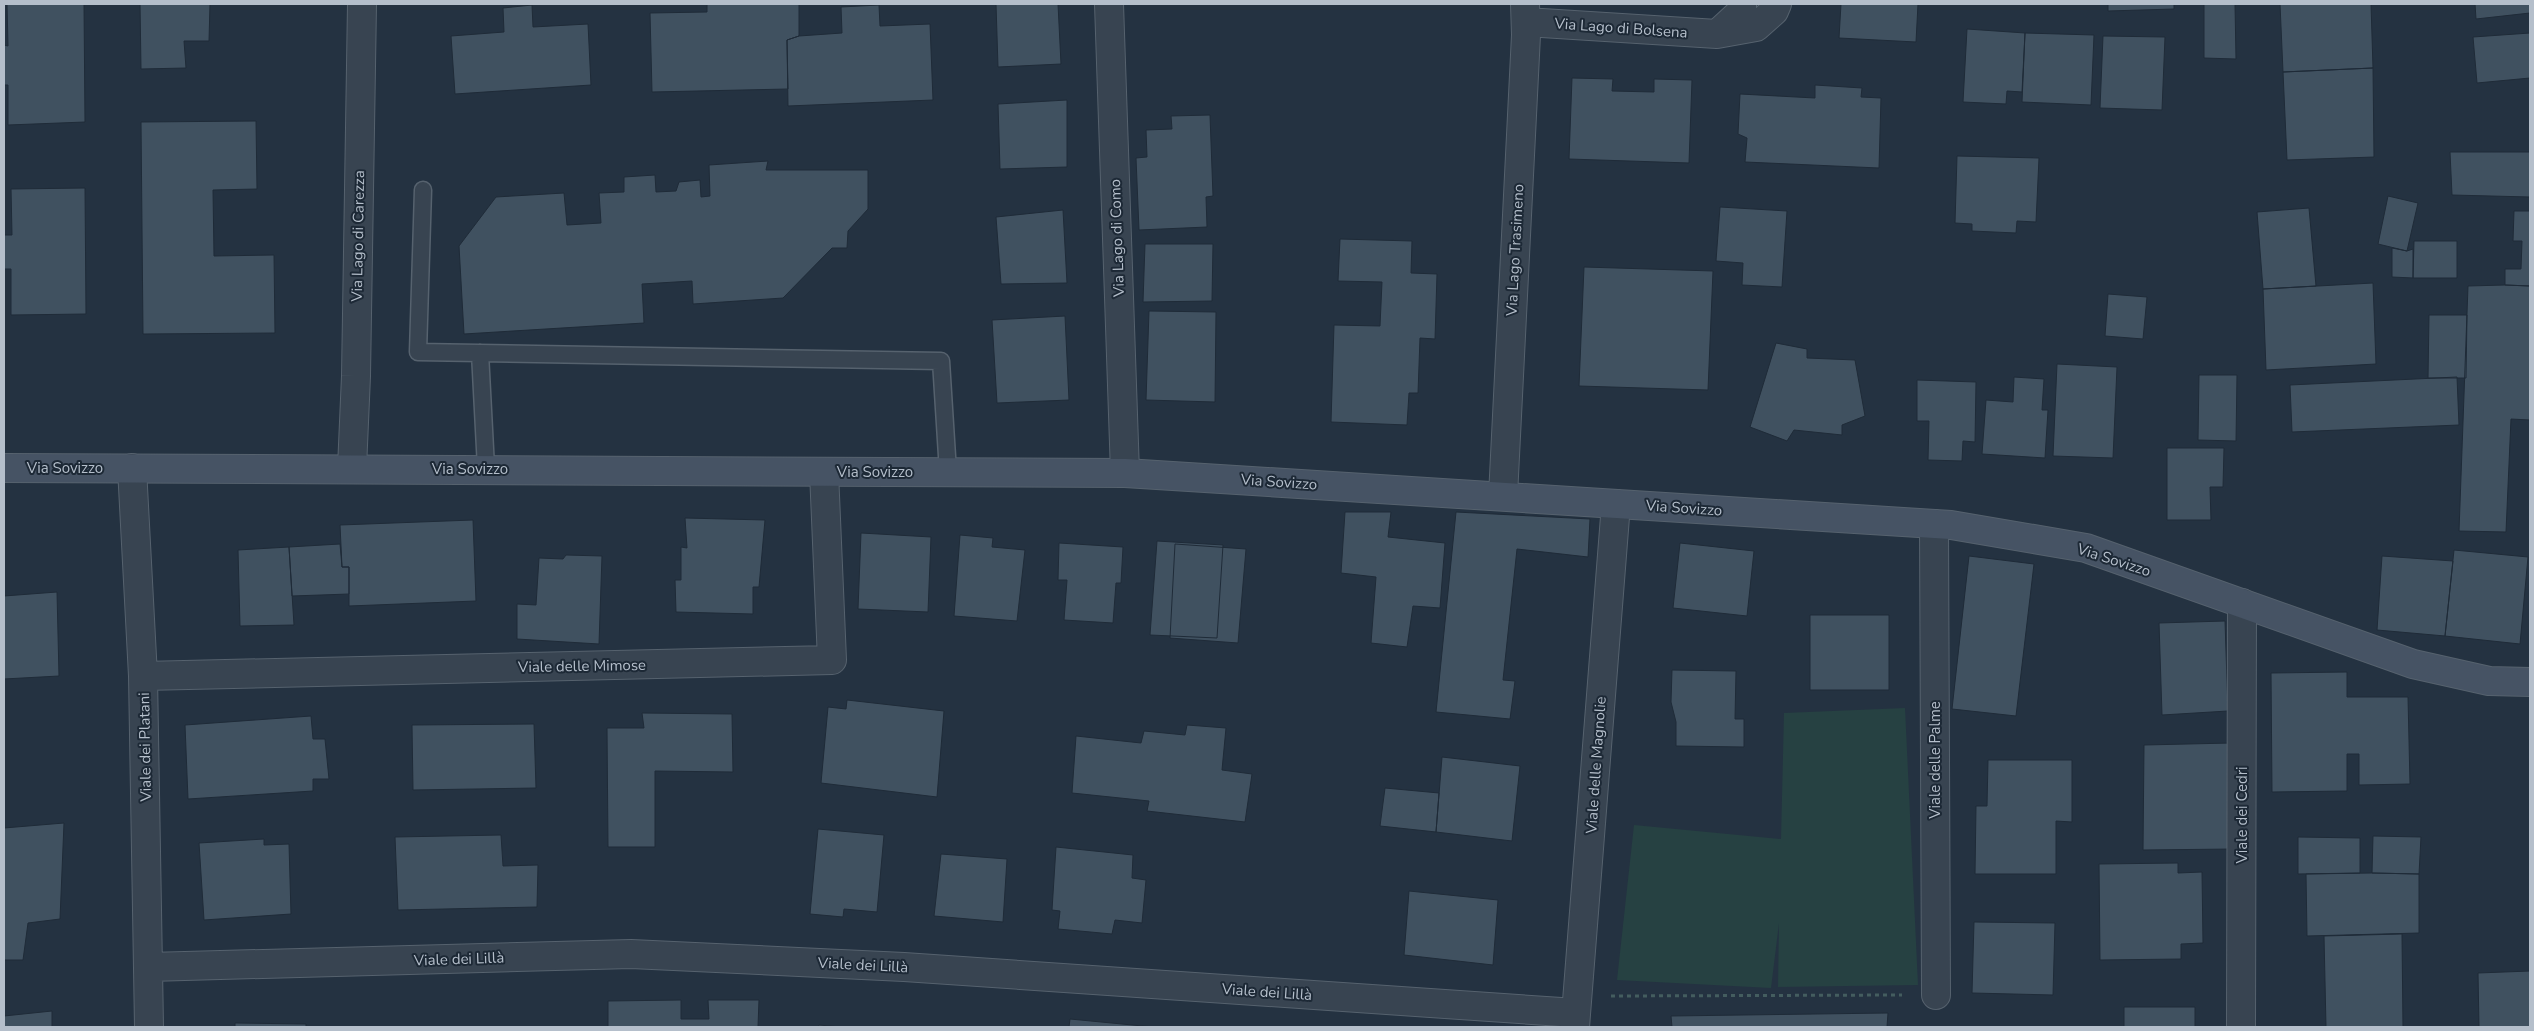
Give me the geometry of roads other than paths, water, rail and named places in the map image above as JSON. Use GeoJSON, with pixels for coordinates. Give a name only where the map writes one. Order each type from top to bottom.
{"type":"FeatureCollection","features":[{"type":"Feature","properties":{"kind":"street","name":"Via Lago di Carezza"},"geometry":{"type":"LineString","coordinates":[[352,468],[356,376],[362,4]]}},
{"type":"Feature","properties":{"kind":"street","name":"Via Lago di Como"},"geometry":{"type":"LineString","coordinates":[[1109,4],[1125,473]]}},
{"type":"Feature","properties":{"kind":"street"},"geometry":{"type":"LineString","coordinates":[[1717,34],[1742,11],[1742,4]]}},
{"type":"Feature","properties":{"kind":"street","name":"Via Lago di Bolsena"},"geometry":{"type":"LineString","coordinates":[[1526,13],[1717,34],[1756,27],[1774,11],[1777,4]]}},
{"type":"Feature","properties":{"kind":"street","name":"Via Lago Trasimeno"},"geometry":{"type":"LineString","coordinates":[[1502,496],[1526,13]]}},
{"type":"Feature","properties":{"kind":"street","name":"Via Sovizzo"},"geometry":{"type":"LineString","coordinates":[[4,468],[486,468],[1125,473],[1934,524],[2086,548],[2413,664],[2490,681],[2530,682]]}},
{"type":"Feature","properties":{"kind":"street","name":"Viale dei Platani"},"geometry":{"type":"LineString","coordinates":[[132,468],[143,676],[149,1027]]}},
{"type":"Feature","properties":{"kind":"street","name":"Viale delle Mimose"},"geometry":{"type":"LineString","coordinates":[[143,676],[832,660],[824,472]]}},
{"type":"Feature","properties":{"kind":"street","name":"Viale delle Magnolie"},"geometry":{"type":"LineString","coordinates":[[1576,1012],[1616,504]]}},
{"type":"Feature","properties":{"kind":"street","name":"Viale delle Palme"},"geometry":{"type":"LineString","coordinates":[[1934,524],[1936,995]]}},
{"type":"Feature","properties":{"kind":"street","name":"Viale dei Cedri"},"geometry":{"type":"LineString","coordinates":[[2242,603],[2242,1027]]}},
{"type":"Feature","properties":{"kind":"street","name":"Viale dei Lillà"},"geometry":{"type":"LineString","coordinates":[[149,967],[631,954],[904,967],[1576,1012]]}},
{"type":"Feature","properties":{"kind":"lane"},"geometry":{"type":"LineString","coordinates":[[423,190],[418,352],[941,360],[948,472]]}},
{"type":"Feature","properties":{"kind":"lane"},"geometry":{"type":"LineString","coordinates":[[480,353],[486,468]]}}]}
